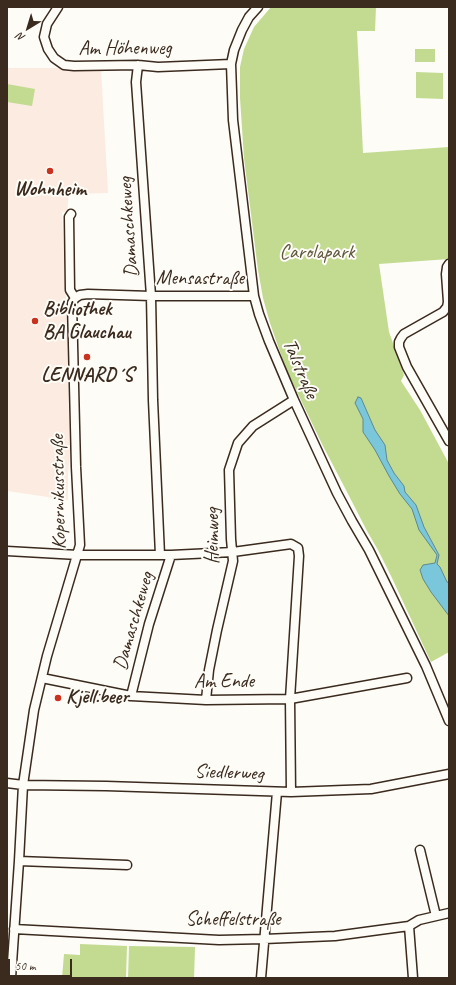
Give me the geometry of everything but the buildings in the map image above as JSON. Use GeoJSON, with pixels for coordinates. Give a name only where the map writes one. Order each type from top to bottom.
{"type":"FeatureCollection","features":[{"type":"Feature","properties":{"kind":"street","name":"Am Höhenweg"},"geometry":{"type":"LineString","coordinates":[[58,7],[47,24],[44,36],[48,49],[54,58],[64,65],[138,65],[158,67],[231,64]]}},
{"type":"Feature","properties":{"kind":"street","name":"Talstraße"},"geometry":{"type":"LineString","coordinates":[[258,7],[249,17],[242,30],[234,50],[231,64],[233,120],[254,296],[269,341],[294,400],[337,493],[369,550],[426,666],[449,721]]}},
{"type":"Feature","properties":{"kind":"street","name":"Damaschkeweg"},"geometry":{"type":"LineString","coordinates":[[138,65],[136,82],[151,296],[153,400],[160,555]]}},
{"type":"Feature","properties":{"kind":"street","name":"Kopernikusstraße"},"geometry":{"type":"LineString","coordinates":[[11,978],[23,785],[34,710],[47,656],[80,545],[76,467],[72,303],[75,298],[70,290],[68,217],[71,214]]}},
{"type":"Feature","properties":{"kind":"street"},"geometry":{"type":"LineString","coordinates":[[449,264],[446,274],[447,307],[443,312],[404,334],[398,342],[407,367],[449,441]]}},
{"type":"Feature","properties":{"kind":"street","name":"Mensastraße"},"geometry":{"type":"LineString","coordinates":[[75,298],[80,295],[88,294],[151,296],[254,296]]}},
{"type":"Feature","properties":{"kind":"street","name":"Heimweg"},"geometry":{"type":"LineString","coordinates":[[206,700],[209,670],[233,560],[229,470],[238,443],[253,426],[294,400]]}},
{"type":"Feature","properties":{"kind":"street"},"geometry":{"type":"LineString","coordinates":[[7,551],[78,555],[171,555],[233,552],[291,544],[298,548],[299,556],[290,698],[291,792]]}},
{"type":"Feature","properties":{"kind":"street","name":"Damaschkeweg"},"geometry":{"type":"LineString","coordinates":[[131,696],[149,624],[171,555]]}},
{"type":"Feature","properties":{"kind":"street","name":"Am Ende"},"geometry":{"type":"LineString","coordinates":[[42,678],[131,696],[206,700],[290,698],[407,678]]}},
{"type":"Feature","properties":{"kind":"street","name":"Siedlerweg"},"geometry":{"type":"LineString","coordinates":[[7,783],[23,785],[291,792],[371,789],[449,774]]}},
{"type":"Feature","properties":{"kind":"street"},"geometry":{"type":"LineString","coordinates":[[261,978],[277,792]]}},
{"type":"Feature","properties":{"kind":"street"},"geometry":{"type":"LineString","coordinates":[[420,850],[436,916]]}},
{"type":"Feature","properties":{"kind":"street"},"geometry":{"type":"LineString","coordinates":[[19,862],[127,865]]}},
{"type":"Feature","properties":{"kind":"street","name":"Scheffelstraße"},"geometry":{"type":"LineString","coordinates":[[14,929],[220,940],[335,936],[409,926],[419,920],[449,913]]}},
{"type":"Feature","properties":{"kind":"street"},"geometry":{"type":"LineString","coordinates":[[409,926],[413,978]]}},
{"type":"Feature","properties":{"kind":"shaded area"},"geometry":{"type":"Polygon","coordinates":[[[7,68],[67,68],[76,70],[101,69],[108,193],[69,194],[67,212],[62,212],[70,451],[68,500],[7,491],[7,68]]]}},
{"type":"Feature","properties":{"kind":"green space","name":"Carolapark"},"geometry":{"type":"Polygon","coordinates":[[[271,7],[376,7],[375,31],[357,31],[363,153],[449,147],[449,259],[379,264],[389,332],[404,375],[401,381],[420,410],[449,464],[449,652],[431,662],[392,578],[323,446],[286,369],[263,298],[244,158],[240,98],[240,67],[244,49],[254,27],[271,7]]]}},
{"type":"Feature","properties":{"kind":"green space"},"geometry":{"type":"Polygon","coordinates":[[[415,49],[435,49],[435,62],[415,62],[415,49]]]}},
{"type":"Feature","properties":{"kind":"green space"},"geometry":{"type":"Polygon","coordinates":[[[416,72],[443,73],[443,99],[416,98],[416,72]]]}},
{"type":"Feature","properties":{"kind":"green space"},"geometry":{"type":"Polygon","coordinates":[[[7,84],[35,89],[32,106],[7,102],[7,84]]]}},
{"type":"Feature","properties":{"kind":"green space"},"geometry":{"type":"Polygon","coordinates":[[[80,944],[127,946],[126,978],[62,978],[64,954],[80,955],[80,944]]]}},
{"type":"Feature","properties":{"kind":"green space"},"geometry":{"type":"Polygon","coordinates":[[[129,946],[195,947],[194,978],[128,978],[129,946]]]}},
{"type":"Feature","properties":{"kind":"water"},"geometry":{"type":"Polygon","coordinates":[[[358,397],[361,398],[375,430],[385,445],[387,460],[394,473],[404,486],[405,492],[416,505],[424,527],[439,555],[437,564],[449,583],[449,616],[431,592],[423,579],[420,570],[423,565],[435,563],[437,555],[419,530],[412,509],[400,494],[363,432],[363,419],[355,403],[358,397]]]}},
{"type":"Feature","properties":{"kind":"place","name":"Wohnheim"},"geometry":{"type":"Point","coordinates":[50,171]}},
{"type":"Feature","properties":{"kind":"place","name":"Bibliothek BA Glauchau"},"geometry":{"type":"Point","coordinates":[35,321]}},
{"type":"Feature","properties":{"kind":"place","name":"LENNARD´S"},"geometry":{"type":"Point","coordinates":[87,357]}},
{"type":"Feature","properties":{"kind":"place","name":"Kjell.beer"},"geometry":{"type":"Point","coordinates":[58,698]}}]}
